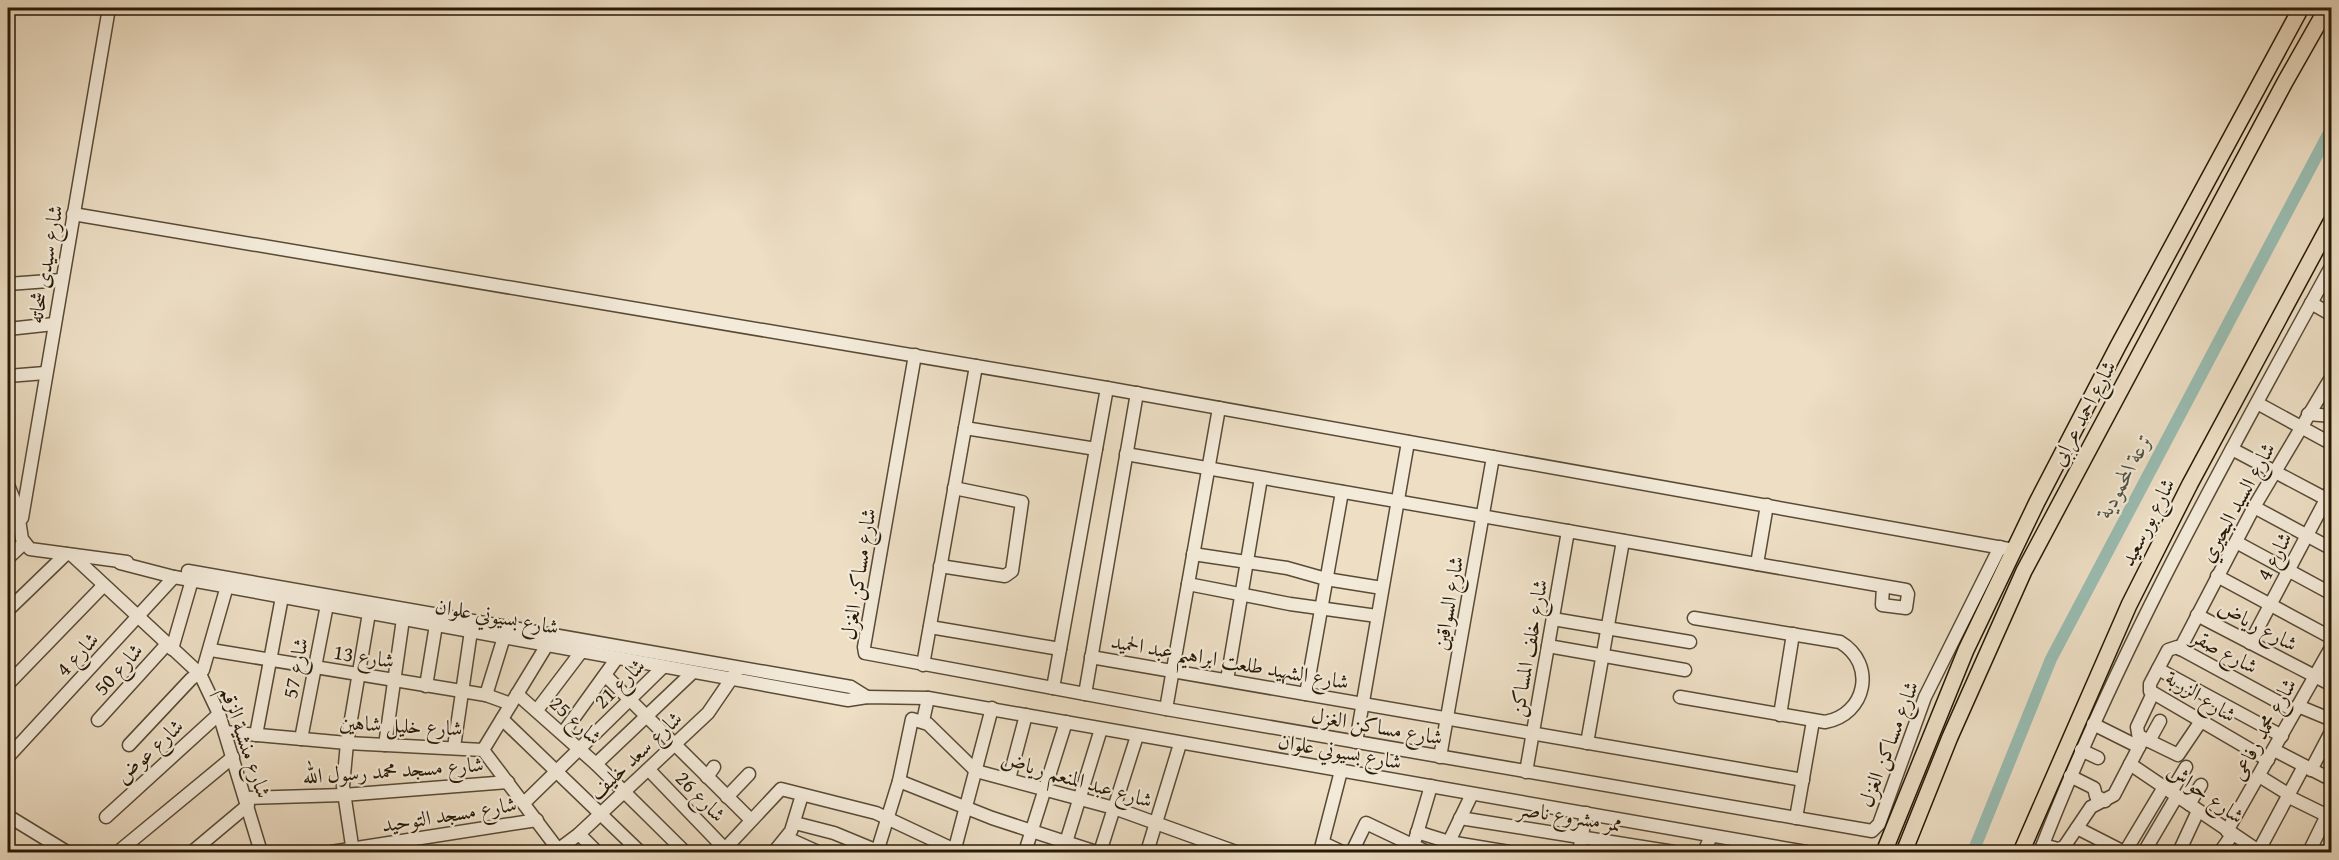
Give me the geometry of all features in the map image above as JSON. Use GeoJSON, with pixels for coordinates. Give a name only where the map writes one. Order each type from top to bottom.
{"type":"FeatureCollection","features":[{"type":"Feature","properties":{"kind":"main road","name":"شارع احمد عرابى"},"geometry":{"type":"LineString","coordinates":[[1884,852],[2007,549],[2301,8]]}},
{"type":"Feature","properties":{"kind":"main road","name":"شارع احمد عرابى"},"geometry":{"type":"LineString","coordinates":[[1904,852],[1950,737],[2024,571],[2279,92],[2327,8]]}},
{"type":"Feature","properties":{"kind":"main road","name":"شارع بورسعيد"},"geometry":{"type":"LineString","coordinates":[[2021,852],[2129,604],[2331,220]]}},
{"type":"Feature","properties":{"kind":"street","name":"شارع سيدى شحاته"},"geometry":{"type":"LineString","coordinates":[[20,527],[109,8]]}},
{"type":"Feature","properties":{"kind":"street"},"geometry":{"type":"LineString","coordinates":[[73,214],[1137,393],[2007,549]]}},
{"type":"Feature","properties":{"kind":"street","name":"شارع بورسعيد"},"geometry":{"type":"LineString","coordinates":[[2042,849],[2081,750],[2176,554],[2331,265]]}},
{"type":"Feature","properties":{"kind":"street"},"geometry":{"type":"LineString","coordinates":[[8,284],[62,280]]}},
{"type":"Feature","properties":{"kind":"street"},"geometry":{"type":"LineString","coordinates":[[2311,303],[2331,315]]}},
{"type":"Feature","properties":{"kind":"street"},"geometry":{"type":"LineString","coordinates":[[8,329],[54,324]]}},
{"type":"Feature","properties":{"kind":"street","name":"شارع مساكن الغزل"},"geometry":{"type":"LineString","coordinates":[[915,356],[864,650],[871,656],[1166,709],[1869,831],[1878,828],[1925,697],[2007,549]]}},
{"type":"Feature","properties":{"kind":"street"},"geometry":{"type":"LineString","coordinates":[[923,665],[976,366]]}},
{"type":"Feature","properties":{"kind":"street"},"geometry":{"type":"LineString","coordinates":[[8,376],[45,374]]}},
{"type":"Feature","properties":{"kind":"street","name":"شارع السيد البحيري"},"geometry":{"type":"LineString","coordinates":[[2174,649],[2198,615],[2254,507],[2331,376]]}},
{"type":"Feature","properties":{"kind":"street"},"geometry":{"type":"LineString","coordinates":[[1053,688],[1107,388]]}},
{"type":"Feature","properties":{"kind":"street"},"geometry":{"type":"LineString","coordinates":[[1084,694],[1137,393]]}},
{"type":"Feature","properties":{"kind":"street"},"geometry":{"type":"LineString","coordinates":[[2257,403],[2331,444]]}},
{"type":"Feature","properties":{"kind":"street"},"geometry":{"type":"LineString","coordinates":[[1166,709],[1219,408]]}},
{"type":"Feature","properties":{"kind":"street"},"geometry":{"type":"LineString","coordinates":[[2308,414],[2331,416]]}},
{"type":"Feature","properties":{"kind":"street"},"geometry":{"type":"LineString","coordinates":[[965,428],[1095,449]]}},
{"type":"Feature","properties":{"kind":"street"},"geometry":{"type":"LineString","coordinates":[[1356,742],[1408,442]]}},
{"type":"Feature","properties":{"kind":"street"},"geometry":{"type":"LineString","coordinates":[[2232,449],[2275,472],[2330,496]]}},
{"type":"Feature","properties":{"kind":"street"},"geometry":{"type":"LineString","coordinates":[[1126,454],[1883,586]]}},
{"type":"Feature","properties":{"kind":"street","name":"شارع السواقين"},"geometry":{"type":"LineString","coordinates":[[1440,757],[1493,457]]}},
{"type":"Feature","properties":{"kind":"street"},"geometry":{"type":"LineString","coordinates":[[1227,680],[1261,477]]}},
{"type":"Feature","properties":{"kind":"street"},"geometry":{"type":"LineString","coordinates":[[8,485],[11,503],[24,543],[8,558]]}},
{"type":"Feature","properties":{"kind":"street"},"geometry":{"type":"LineString","coordinates":[[940,566],[1005,576],[1012,571],[1022,502],[954,488]]}},
{"type":"Feature","properties":{"kind":"street"},"geometry":{"type":"LineString","coordinates":[[1306,694],[1342,492]]}},
{"type":"Feature","properties":{"kind":"street","name":"شارع 4"},"geometry":{"type":"LineString","coordinates":[[2250,643],[2330,496]]}},
{"type":"Feature","properties":{"kind":"street"},"geometry":{"type":"LineString","coordinates":[[1757,564],[1767,505]]}},
{"type":"Feature","properties":{"kind":"street"},"geometry":{"type":"LineString","coordinates":[[2254,507],[2331,549]]}},
{"type":"Feature","properties":{"kind":"street","name":"شارع خلف المساكن"},"geometry":{"type":"LineString","coordinates":[[1526,772],[1568,531]]}},
{"type":"Feature","properties":{"kind":"street"},"geometry":{"type":"LineString","coordinates":[[1587,743],[1623,541]]}},
{"type":"Feature","properties":{"kind":"street"},"geometry":{"type":"LineString","coordinates":[[2236,542],[2331,594]]}},
{"type":"Feature","properties":{"kind":"street","name":"شارع بسيوني علوان"},"geometry":{"type":"LineString","coordinates":[[24,543],[34,550],[240,579],[735,673],[848,700],[867,697],[928,698],[992,708],[1180,744],[1586,813],[1711,836],[1766,849],[1806,852]]}},
{"type":"Feature","properties":{"kind":"street"},"geometry":{"type":"LineString","coordinates":[[8,610],[69,555]]}},
{"type":"Feature","properties":{"kind":"street","name":"شارع منشية الزقم"},"geometry":{"type":"LineString","coordinates":[[69,555],[200,674],[225,732],[247,802],[258,851]]}},
{"type":"Feature","properties":{"kind":"street"},"geometry":{"type":"LineString","coordinates":[[1193,555],[1287,568],[1326,579],[1382,588]]}},
{"type":"Feature","properties":{"kind":"street","name":"شارع بسيوني علوان"},"geometry":{"type":"LineString","coordinates":[[120,563],[174,577],[693,672],[735,673]]}},
{"type":"Feature","properties":{"kind":"street"},"geometry":{"type":"LineString","coordinates":[[2217,576],[2331,638]]}},
{"type":"Feature","properties":{"kind":"street","name":"شارع 4"},"geometry":{"type":"LineString","coordinates":[[8,757],[174,577]]}},
{"type":"Feature","properties":{"kind":"street"},"geometry":{"type":"LineString","coordinates":[[170,646],[192,580]]}},
{"type":"Feature","properties":{"kind":"street"},"geometry":{"type":"LineString","coordinates":[[1188,584],[1290,604],[1377,616]]}},
{"type":"Feature","properties":{"kind":"street"},"geometry":{"type":"LineString","coordinates":[[8,684],[103,586]]}},
{"type":"Feature","properties":{"kind":"street"},"geometry":{"type":"LineString","coordinates":[[129,745],[200,674],[211,650],[227,586]]}},
{"type":"Feature","properties":{"kind":"street"},"geometry":{"type":"LineString","coordinates":[[256,735],[282,597]]}},
{"type":"Feature","properties":{"kind":"street","name":"شارع 57"},"geometry":{"type":"LineString","coordinates":[[301,739],[327,605]]}},
{"type":"Feature","properties":{"kind":"street"},"geometry":{"type":"LineString","coordinates":[[352,851],[343,795],[347,743],[369,613]]}},
{"type":"Feature","properties":{"kind":"street","name":"شارع رياض"},"geometry":{"type":"LineString","coordinates":[[2198,615],[2331,686]]}},
{"type":"Feature","properties":{"kind":"street"},"geometry":{"type":"LineString","coordinates":[[1680,697],[1814,721],[1835,720],[1854,708],[1862,687],[1862,666],[1850,648],[1840,642],[1694,618]]}},
{"type":"Feature","properties":{"kind":"street"},"geometry":{"type":"LineString","coordinates":[[385,745],[403,619]]}},
{"type":"Feature","properties":{"kind":"street"},"geometry":{"type":"LineString","coordinates":[[1553,619],[1690,642]]}},
{"type":"Feature","properties":{"kind":"street"},"geometry":{"type":"LineString","coordinates":[[426,686],[436,625]]}},
{"type":"Feature","properties":{"kind":"street"},"geometry":{"type":"LineString","coordinates":[[930,627],[1060,650]]}},
{"type":"Feature","properties":{"kind":"street"},"geometry":{"type":"LineString","coordinates":[[454,747],[471,631]]}},
{"type":"Feature","properties":{"kind":"street"},"geometry":{"type":"LineString","coordinates":[[1780,715],[1793,634]]}},
{"type":"Feature","properties":{"kind":"street"},"geometry":{"type":"LineString","coordinates":[[486,695],[504,637]]}},
{"type":"Feature","properties":{"kind":"street"},"geometry":{"type":"LineString","coordinates":[[483,750],[547,645]]}},
{"type":"Feature","properties":{"kind":"street","name":"شارع 50"},"geometry":{"type":"LineString","coordinates":[[98,720],[170,646]]}},
{"type":"Feature","properties":{"kind":"street"},"geometry":{"type":"LineString","coordinates":[[1548,646],[1685,670]]}},
{"type":"Feature","properties":{"kind":"street","name":"شارع محمد رفاعى"},"geometry":{"type":"LineString","coordinates":[[2220,852],[2331,646]]}},
{"type":"Feature","properties":{"kind":"street","name":"شارع الزربة"},"geometry":{"type":"LineString","coordinates":[[2174,649],[2158,669],[2150,684],[2152,693],[2201,721],[2271,755],[2308,768],[2331,780]]}},
{"type":"Feature","properties":{"kind":"street","name":"شارع صقر"},"geometry":{"type":"LineString","coordinates":[[2174,649],[2297,709],[2331,720]]}},
{"type":"Feature","properties":{"kind":"street","name":"شارع 13"},"geometry":{"type":"LineString","coordinates":[[211,650],[514,699]]}},
{"type":"Feature","properties":{"kind":"street"},"geometry":{"type":"LineString","coordinates":[[537,710],[581,651]]}},
{"type":"Feature","properties":{"kind":"street","name":"شارع الشهيد طلعت ابراهيم عبد الحميد"},"geometry":{"type":"LineString","coordinates":[[1091,657],[1803,780]]}},
{"type":"Feature","properties":{"kind":"street"},"geometry":{"type":"LineString","coordinates":[[563,733],[617,658]]}},
{"type":"Feature","properties":{"kind":"street","name":"شارع 21"},"geometry":{"type":"LineString","coordinates":[[524,803],[663,666]]}},
{"type":"Feature","properties":{"kind":"street"},"geometry":{"type":"LineString","coordinates":[[2158,669],[2282,736]]}},
{"type":"Feature","properties":{"kind":"street"},"geometry":{"type":"LineString","coordinates":[[596,764],[693,672]]}},
{"type":"Feature","properties":{"kind":"street","name":"شارع سعد خليف"},"geometry":{"type":"LineString","coordinates":[[558,852],[708,713],[735,673]]}},
{"type":"Feature","properties":{"kind":"street"},"geometry":{"type":"LineString","coordinates":[[606,676],[675,745],[710,772],[727,797],[751,820]]}},
{"type":"Feature","properties":{"kind":"street"},"geometry":{"type":"LineString","coordinates":[[2142,741],[2137,727],[2152,693]]}},
{"type":"Feature","properties":{"kind":"street"},"geometry":{"type":"LineString","coordinates":[[795,824],[834,833],[878,852],[899,781],[909,721],[912,719],[923,721],[928,698]]}},
{"type":"Feature","properties":{"kind":"street","name":"شارع 25"},"geometry":{"type":"LineString","coordinates":[[514,699],[537,710],[563,733],[685,852]]}},
{"type":"Feature","properties":{"kind":"street"},"geometry":{"type":"LineString","coordinates":[[724,851],[777,792],[783,789],[865,810],[889,819],[956,852],[992,708]]}},
{"type":"Feature","properties":{"kind":"street","name":"شارع عوض"},"geometry":{"type":"LineString","coordinates":[[106,817],[219,714]]}},
{"type":"Feature","properties":{"kind":"street"},"geometry":{"type":"LineString","coordinates":[[1009,779],[1026,715]]}},
{"type":"Feature","properties":{"kind":"street"},"geometry":{"type":"LineString","coordinates":[[502,719],[558,770],[640,852]]}},
{"type":"Feature","properties":{"kind":"street","name":"شارع عبد المنعم رياض"},"geometry":{"type":"LineString","coordinates":[[923,721],[976,771],[1114,808],[1156,822],[1210,848],[1236,852]]}},
{"type":"Feature","properties":{"kind":"street"},"geometry":{"type":"LineString","coordinates":[[1796,818],[1814,721]]}},
{"type":"Feature","properties":{"kind":"street"},"geometry":{"type":"LineString","coordinates":[[2042,849],[2061,848],[2091,807],[2113,797],[2142,741],[2160,721]]}},
{"type":"Feature","properties":{"kind":"street"},"geometry":{"type":"LineString","coordinates":[[2093,724],[2174,755],[2180,755],[2201,721]]}},
{"type":"Feature","properties":{"kind":"street"},"geometry":{"type":"LineString","coordinates":[[1025,852],[1066,722]]}},
{"type":"Feature","properties":{"kind":"street"},"geometry":{"type":"LineString","coordinates":[[1064,847],[1101,729]]}},
{"type":"Feature","properties":{"kind":"street"},"geometry":{"type":"LineString","coordinates":[[2259,852],[2288,795],[2331,730]]}},
{"type":"Feature","properties":{"kind":"street","name":"شارع خليل شاهين"},"geometry":{"type":"LineString","coordinates":[[225,732],[347,743],[483,750],[537,820],[558,852]]}},
{"type":"Feature","properties":{"kind":"street"},"geometry":{"type":"LineString","coordinates":[[899,781],[1032,831],[1064,847],[1098,852],[1137,736]]}},
{"type":"Feature","properties":{"kind":"street"},"geometry":{"type":"LineString","coordinates":[[1147,852],[1180,744]]}},
{"type":"Feature","properties":{"kind":"street"},"geometry":{"type":"LineString","coordinates":[[2081,750],[2098,758]]}},
{"type":"Feature","properties":{"kind":"street"},"geometry":{"type":"LineString","coordinates":[[118,852],[233,757]]}},
{"type":"Feature","properties":{"kind":"street","name":"شارع حواش"},"geometry":{"type":"LineString","coordinates":[[2130,764],[2259,852]]}},
{"type":"Feature","properties":{"kind":"street"},"geometry":{"type":"LineString","coordinates":[[2077,828],[2125,852],[2171,792],[2186,767]]}},
{"type":"Feature","properties":{"kind":"street","name":"شارع 26"},"geometry":{"type":"LineString","coordinates":[[649,770],[724,851]]}},
{"type":"Feature","properties":{"kind":"street"},"geometry":{"type":"LineString","coordinates":[[1341,771],[1322,848],[1342,852]]}},
{"type":"Feature","properties":{"kind":"street"},"geometry":{"type":"LineString","coordinates":[[727,797],[749,774]]}},
{"type":"Feature","properties":{"kind":"street"},"geometry":{"type":"LineString","coordinates":[[2070,776],[2094,788],[2096,796],[2105,801]]}},
{"type":"Feature","properties":{"kind":"street"},"geometry":{"type":"LineString","coordinates":[[2259,776],[2288,795],[2330,813],[2308,852]]}},
{"type":"Feature","properties":{"kind":"street","name":"شارع مسجد محمد رسول الله"},"geometry":{"type":"LineString","coordinates":[[247,802],[508,782]]}},
{"type":"Feature","properties":{"kind":"street"},"geometry":{"type":"LineString","coordinates":[[2179,852],[2200,785]]}},
{"type":"Feature","properties":{"kind":"street"},"geometry":{"type":"LineString","coordinates":[[1413,846],[1431,786]]}},
{"type":"Feature","properties":{"kind":"street"},"geometry":{"type":"LineString","coordinates":[[2144,852],[2171,792]]}},
{"type":"Feature","properties":{"kind":"street"},"geometry":{"type":"LineString","coordinates":[[1446,847],[1472,794]]}},
{"type":"Feature","properties":{"kind":"street"},"geometry":{"type":"LineString","coordinates":[[774,852],[787,838],[795,824],[802,795]]}},
{"type":"Feature","properties":{"kind":"street"},"geometry":{"type":"LineString","coordinates":[[192,852],[247,802]]}},
{"type":"Feature","properties":{"kind":"street"},"geometry":{"type":"LineString","coordinates":[[1579,852],[1586,813]]}},
{"type":"Feature","properties":{"kind":"street"},"geometry":{"type":"LineString","coordinates":[[8,816],[67,852]]}},
{"type":"Feature","properties":{"kind":"street","name":"ممر مشروع ناصر"},"geometry":{"type":"LineString","coordinates":[[1460,818],[1674,852]]}},
{"type":"Feature","properties":{"kind":"street","name":"شارع مسجد التوحيد"},"geometry":{"type":"LineString","coordinates":[[332,852],[352,851],[537,820]]}},
{"type":"Feature","properties":{"kind":"street"},"geometry":{"type":"LineString","coordinates":[[1352,852],[1365,823],[1427,852]]}},
{"type":"Feature","properties":{"kind":"street"},"geometry":{"type":"LineString","coordinates":[[1417,832],[1446,847],[1501,852]]}},
{"type":"Feature","properties":{"kind":"street"},"geometry":{"type":"LineString","coordinates":[[579,834],[597,852]]}},
{"type":"Feature","properties":{"kind":"street"},"geometry":{"type":"LineString","coordinates":[[1704,852],[1711,836]]}},
{"type":"Feature","properties":{"kind":"street"},"geometry":{"type":"LineString","coordinates":[[787,838],[818,852]]}},
{"type":"Feature","properties":{"kind":"street"},"geometry":{"type":"LineString","coordinates":[[423,839],[427,852]]}},
{"type":"Feature","properties":{"kind":"waterway","name":"ترعة المحمودية"},"geometry":{"type":"LineString","coordinates":[[1973,852],[2051,659],[2332,127]]}}]}
